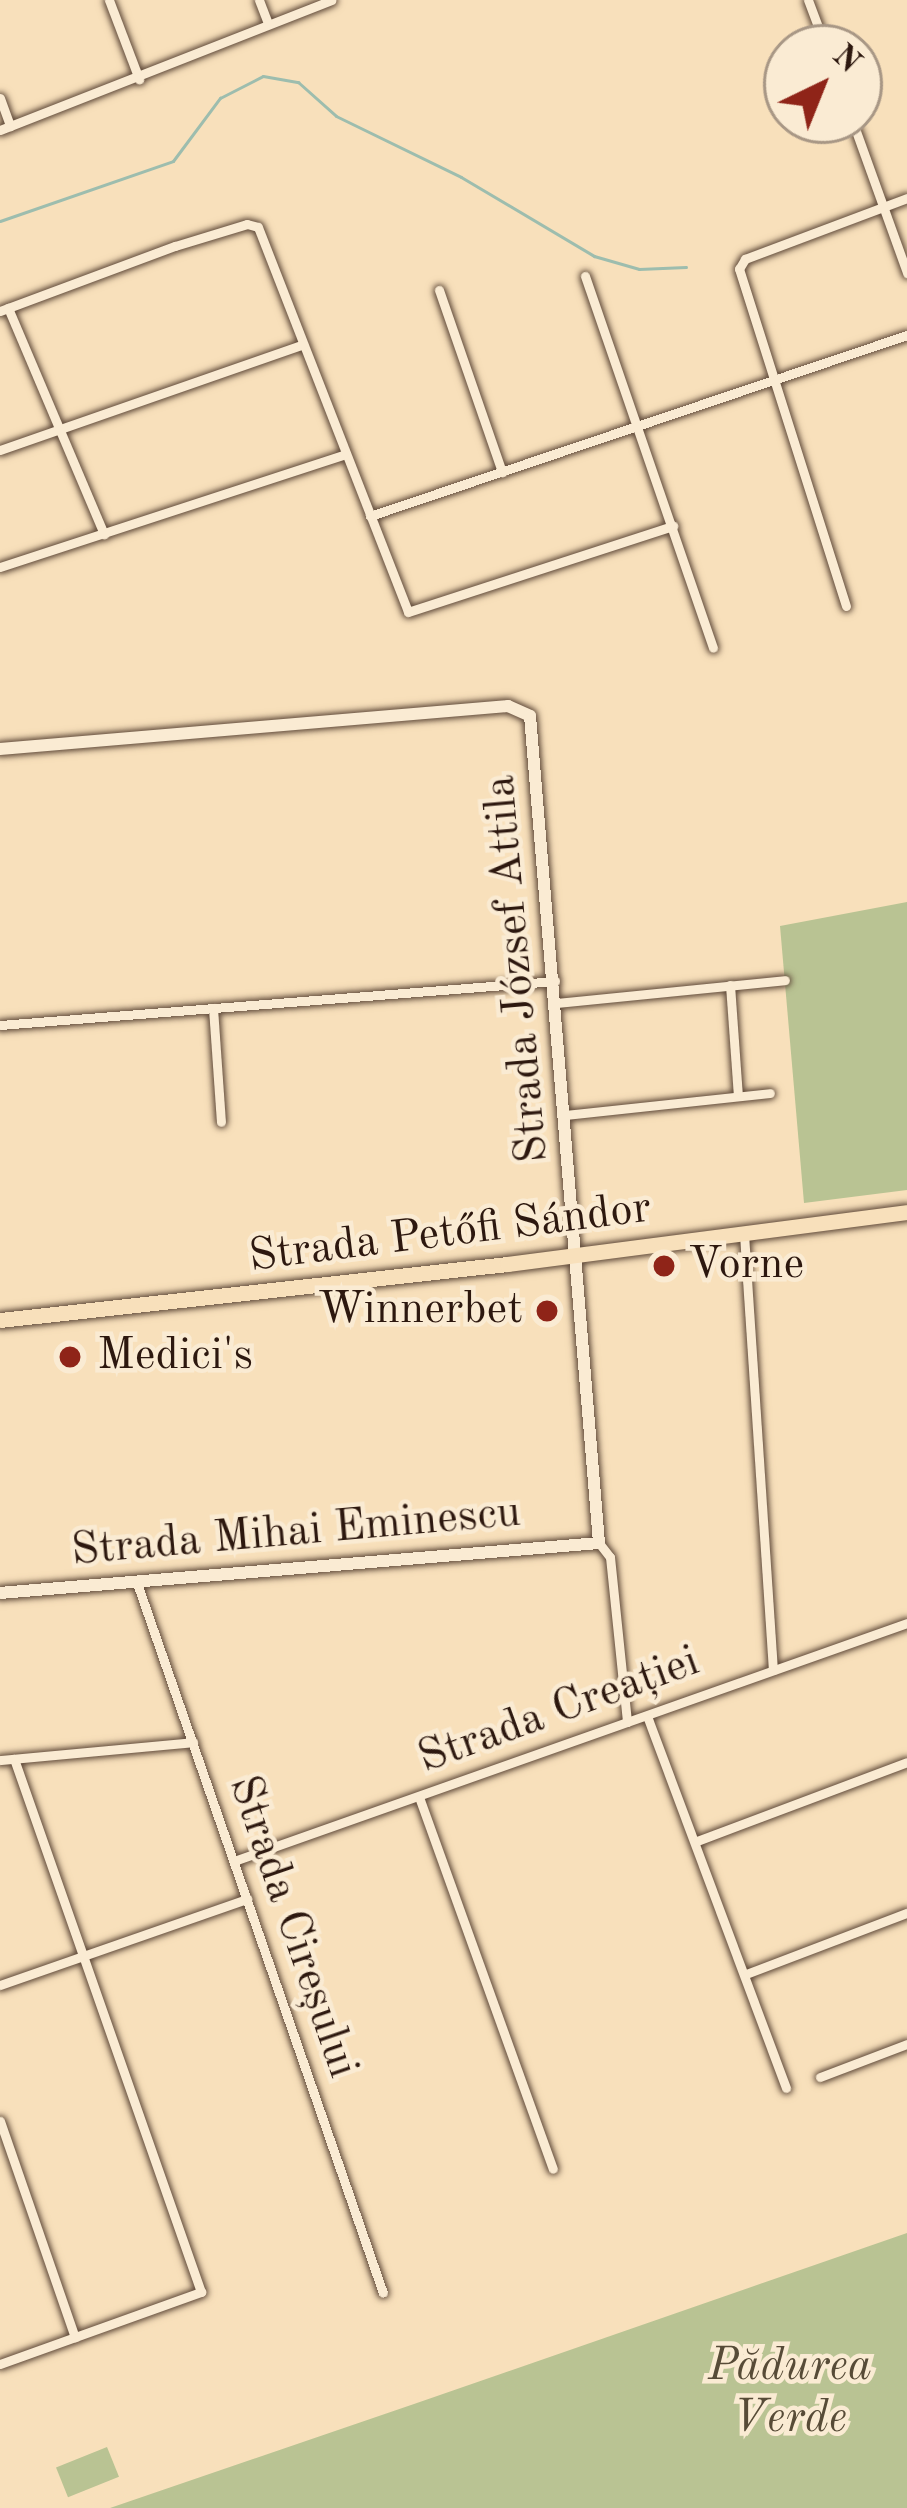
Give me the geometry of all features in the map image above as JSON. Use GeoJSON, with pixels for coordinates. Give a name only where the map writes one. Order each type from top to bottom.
{"type":"FeatureCollection","features":[{"type":"Feature","properties":{"kind":"main road","name":"Strada Petőfi Sándor"},"geometry":{"type":"LineString","coordinates":[[0,1319],[907,1208]]}},
{"type":"Feature","properties":{"kind":"main road","name":"Strada Petőfi Sándor"},"geometry":{"type":"LineString","coordinates":[[0,1310],[744,1234],[907,1208]]}},
{"type":"Feature","properties":{"kind":"street"},"geometry":{"type":"LineString","coordinates":[[109,0],[139,79]]}},
{"type":"Feature","properties":{"kind":"street"},"geometry":{"type":"LineString","coordinates":[[259,0],[267,21]]}},
{"type":"Feature","properties":{"kind":"street"},"geometry":{"type":"LineString","coordinates":[[0,98],[5,128],[139,79],[267,21],[331,0]]}},
{"type":"Feature","properties":{"kind":"street"},"geometry":{"type":"LineString","coordinates":[[861,144],[907,273]]}},
{"type":"Feature","properties":{"kind":"street"},"geometry":{"type":"LineString","coordinates":[[846,606],[773,382],[740,263],[907,198]]}},
{"type":"Feature","properties":{"kind":"street"},"geometry":{"type":"LineString","coordinates":[[104,534],[4,310],[247,224],[259,227],[267,237],[302,345],[403,608],[414,612],[673,526]]}},
{"type":"Feature","properties":{"kind":"street"},"geometry":{"type":"LineString","coordinates":[[585,276],[712,648]]}},
{"type":"Feature","properties":{"kind":"street"},"geometry":{"type":"LineString","coordinates":[[439,290],[502,472]]}},
{"type":"Feature","properties":{"kind":"street"},"geometry":{"type":"LineString","coordinates":[[370,517],[907,335]]}},
{"type":"Feature","properties":{"kind":"street"},"geometry":{"type":"LineString","coordinates":[[0,450],[302,345]]}},
{"type":"Feature","properties":{"kind":"street"},"geometry":{"type":"LineString","coordinates":[[0,567],[346,454]]}},
{"type":"Feature","properties":{"kind":"street","name":"Strada József Attila"},"geometry":{"type":"LineString","coordinates":[[0,748],[508,706],[524,710],[533,723],[599,1544],[610,1557],[627,1722]]}},
{"type":"Feature","properties":{"kind":"street"},"geometry":{"type":"LineString","coordinates":[[556,1003],[785,980]]}},
{"type":"Feature","properties":{"kind":"street"},"geometry":{"type":"LineString","coordinates":[[0,1025],[555,981]]}},
{"type":"Feature","properties":{"kind":"street"},"geometry":{"type":"LineString","coordinates":[[730,985],[738,1096]]}},
{"type":"Feature","properties":{"kind":"street"},"geometry":{"type":"LineString","coordinates":[[213,1008],[220,1123]]}},
{"type":"Feature","properties":{"kind":"street"},"geometry":{"type":"LineString","coordinates":[[566,1115],[770,1093]]}},
{"type":"Feature","properties":{"kind":"street"},"geometry":{"type":"LineString","coordinates":[[744,1234],[773,1670]]}},
{"type":"Feature","properties":{"kind":"street","name":"Strada Mihai Eminescu"},"geometry":{"type":"LineString","coordinates":[[0,1593],[599,1544]]}},
{"type":"Feature","properties":{"kind":"street","name":"Strada Cireșului"},"geometry":{"type":"LineString","coordinates":[[137,1583],[383,2293]]}},
{"type":"Feature","properties":{"kind":"street","name":"Strada Creației"},"geometry":{"type":"LineString","coordinates":[[234,1861],[907,1623]]}},
{"type":"Feature","properties":{"kind":"street"},"geometry":{"type":"LineString","coordinates":[[647,1716],[786,2089]]}},
{"type":"Feature","properties":{"kind":"street"},"geometry":{"type":"LineString","coordinates":[[0,1760],[193,1742]]}},
{"type":"Feature","properties":{"kind":"street"},"geometry":{"type":"LineString","coordinates":[[0,2364],[201,2292],[14,1759]]}},
{"type":"Feature","properties":{"kind":"street"},"geometry":{"type":"LineString","coordinates":[[697,1841],[907,1762]]}},
{"type":"Feature","properties":{"kind":"street"},"geometry":{"type":"LineString","coordinates":[[419,1796],[553,2169]]}},
{"type":"Feature","properties":{"kind":"street"},"geometry":{"type":"LineString","coordinates":[[0,1985],[247,1899]]}},
{"type":"Feature","properties":{"kind":"street"},"geometry":{"type":"LineString","coordinates":[[746,1974],[907,1913]]}},
{"type":"Feature","properties":{"kind":"street"},"geometry":{"type":"LineString","coordinates":[[820,2077],[907,2044]]}},
{"type":"Feature","properties":{"kind":"street"},"geometry":{"type":"LineString","coordinates":[[0,2122],[75,2337]]}},
{"type":"Feature","properties":{"kind":"green space"},"geometry":{"type":"Polygon","coordinates":[[[907,902],[907,1190],[804,1203],[780,926],[907,902]]]}},
{"type":"Feature","properties":{"kind":"green space","name":"Pădurea Verde"},"geometry":{"type":"Polygon","coordinates":[[[907,2233],[907,2508],[110,2508],[414,2404],[907,2233]]]}},
{"type":"Feature","properties":{"kind":"green space"},"geometry":{"type":"Polygon","coordinates":[[[107,2447],[119,2477],[68,2497],[56,2468],[107,2447]]]}},
{"type":"Feature","properties":{"kind":"waterway"},"geometry":{"type":"LineString","coordinates":[[0,221],[173,161],[220,98],[263,76],[298,82],[336,116],[461,177],[594,256],[639,269],[686,267]]}},
{"type":"Feature","properties":{"kind":"place","name":"Vorne"},"geometry":{"type":"Point","coordinates":[664,1266]}},
{"type":"Feature","properties":{"kind":"place","name":"Winnerbet"},"geometry":{"type":"Point","coordinates":[547,1311]}},
{"type":"Feature","properties":{"kind":"place","name":"Medici's"},"geometry":{"type":"Point","coordinates":[70,1357]}}]}
